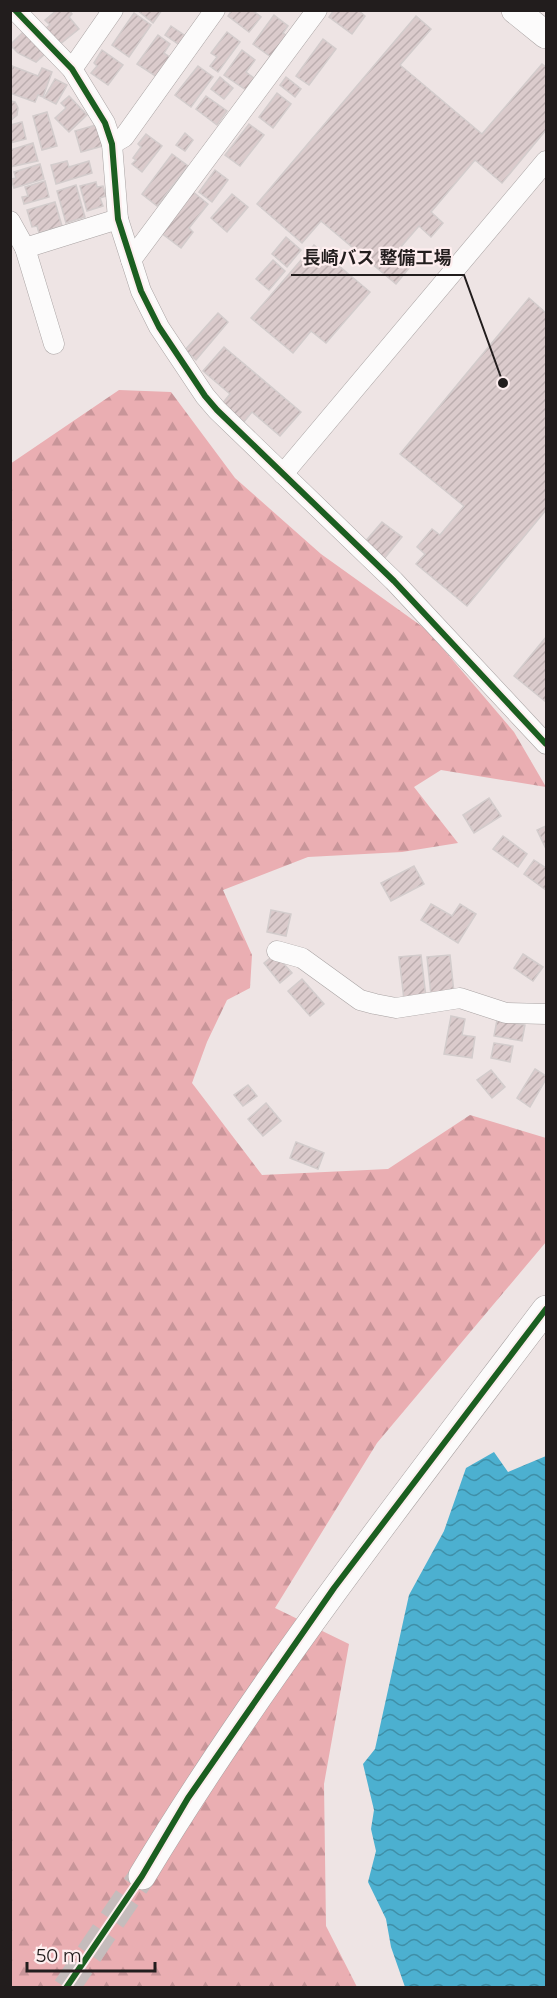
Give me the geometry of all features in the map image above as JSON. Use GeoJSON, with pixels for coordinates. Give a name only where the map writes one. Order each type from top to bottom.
{"type":"FeatureCollection","features":[{"type":"Feature","properties":{"kind":"street"},"geometry":{"type":"LineString","coordinates":[[15,10],[72,69],[105,123],[112,144],[118,219],[141,291],[152,315],[205,396],[394,581],[546,744]]}},
{"type":"Feature","properties":{"kind":"street"},"geometry":{"type":"LineString","coordinates":[[72,69],[113,10]]}},
{"type":"Feature","properties":{"kind":"street"},"geometry":{"type":"LineString","coordinates":[[112,144],[124,137],[215,10]]}},
{"type":"Feature","properties":{"kind":"street"},"geometry":{"type":"LineString","coordinates":[[515,10],[546,35]]}},
{"type":"Feature","properties":{"kind":"street"},"geometry":{"type":"LineString","coordinates":[[131,260],[307,14]]}},
{"type":"Feature","properties":{"kind":"street"},"geometry":{"type":"LineString","coordinates":[[283,474],[546,160]]}},
{"type":"Feature","properties":{"kind":"street"},"geometry":{"type":"LineString","coordinates":[[25,248],[118,219]]}},
{"type":"Feature","properties":{"kind":"street"},"geometry":{"type":"LineString","coordinates":[[10,220],[25,248],[54,344]]}},
{"type":"Feature","properties":{"kind":"street"},"geometry":{"type":"LineString","coordinates":[[277,951],[302,958],[360,1000],[375,1004],[396,1008],[460,998],[506,1012],[546,1014]]}},
{"type":"Feature","properties":{"kind":"street"},"geometry":{"type":"LineString","coordinates":[[142,1876],[188,1798],[334,1588],[546,1309]]}},
{"type":"Feature","properties":{"kind":"green space"},"geometry":{"type":"Polygon","coordinates":[[[119,390],[171,392],[235,478],[321,554],[427,630],[514,732],[546,787],[441,770],[414,787],[458,843],[402,852],[308,857],[223,890],[252,955],[250,988],[227,1000],[207,1042],[192,1083],[262,1175],[388,1169],[470,1115],[546,1138],[546,1242],[377,1443],[275,1608],[349,1644],[324,1784],[326,1926],[357,1987],[11,1987],[10,464],[119,390]]]}},
{"type":"Feature","properties":{"kind":"water"},"geometry":{"type":"Polygon","coordinates":[[[494,1452],[508,1472],[546,1456],[546,1987],[405,1987],[391,1947],[386,1919],[368,1882],[376,1851],[371,1829],[374,1810],[363,1764],[375,1749],[409,1595],[444,1531],[466,1468],[494,1452]]]}},
{"type":"Feature","properties":{"kind":"building"},"geometry":{"type":"Polygon","coordinates":[[[57,10],[69,10],[72,14],[69,17],[79,29],[59,45],[46,28],[50,25],[45,20],[57,10]]]}},
{"type":"Feature","properties":{"kind":"building"},"geometry":{"type":"Polygon","coordinates":[[[137,10],[162,10],[153,23],[137,10]]]}},
{"type":"Feature","properties":{"kind":"building"},"geometry":{"type":"Polygon","coordinates":[[[232,10],[252,10],[261,17],[249,32],[228,16],[232,10]]]}},
{"type":"Feature","properties":{"kind":"building"},"geometry":{"type":"Polygon","coordinates":[[[334,10],[358,10],[365,16],[352,34],[329,17],[334,10]]]}},
{"type":"Feature","properties":{"kind":"building"},"geometry":{"type":"Polygon","coordinates":[[[134,13],[151,25],[129,57],[112,45],[134,13]]]}},
{"type":"Feature","properties":{"kind":"building"},"geometry":{"type":"Polygon","coordinates":[[[274,15],[288,26],[283,33],[287,36],[271,57],[253,44],[274,15]]]}},
{"type":"Feature","properties":{"kind":"building"},"geometry":{"type":"Polygon","coordinates":[[[416,16],[431,29],[400,65],[482,134],[542,64],[546,67],[546,130],[502,183],[475,160],[431,212],[443,223],[431,237],[419,226],[399,249],[414,262],[396,284],[321,221],[302,243],[257,204],[416,16]]]}},
{"type":"Feature","properties":{"kind":"building"},"geometry":{"type":"Polygon","coordinates":[[[171,26],[187,37],[181,46],[165,35],[171,26]]]}},
{"type":"Feature","properties":{"kind":"building"},"geometry":{"type":"Polygon","coordinates":[[[25,30],[45,54],[36,62],[18,53],[10,45],[25,30]]]}},
{"type":"Feature","properties":{"kind":"building"},"geometry":{"type":"Polygon","coordinates":[[[227,32],[240,42],[218,72],[210,66],[217,57],[211,53],[227,32]]]}},
{"type":"Feature","properties":{"kind":"building"},"geometry":{"type":"Polygon","coordinates":[[[158,35],[170,44],[164,53],[171,58],[157,77],[137,64],[158,35]]]}},
{"type":"Feature","properties":{"kind":"building"},"geometry":{"type":"Polygon","coordinates":[[[323,39],[336,49],[309,85],[296,76],[323,39]]]}},
{"type":"Feature","properties":{"kind":"building"},"geometry":{"type":"Polygon","coordinates":[[[102,50],[123,65],[108,85],[91,73],[97,66],[94,63],[102,50]]]}},
{"type":"Feature","properties":{"kind":"building"},"geometry":{"type":"Polygon","coordinates":[[[242,50],[255,60],[246,72],[255,79],[246,90],[224,75],[242,50]]]}},
{"type":"Feature","properties":{"kind":"building"},"geometry":{"type":"Polygon","coordinates":[[[12,66],[38,76],[42,68],[52,72],[43,97],[38,95],[35,102],[10,93],[12,66]]]}},
{"type":"Feature","properties":{"kind":"building"},"geometry":{"type":"Polygon","coordinates":[[[198,66],[213,77],[191,107],[175,95],[198,66]]]}},
{"type":"Feature","properties":{"kind":"building"},"geometry":{"type":"Polygon","coordinates":[[[220,77],[233,88],[224,99],[211,89],[220,77]]]}},
{"type":"Feature","properties":{"kind":"building"},"geometry":{"type":"Polygon","coordinates":[[[286,77],[301,89],[295,97],[280,85],[286,77]]]}},
{"type":"Feature","properties":{"kind":"building"},"geometry":{"type":"Polygon","coordinates":[[[55,79],[67,85],[56,104],[44,98],[55,79]]]}},
{"type":"Feature","properties":{"kind":"building"},"geometry":{"type":"Polygon","coordinates":[[[277,93],[291,104],[273,128],[259,117],[277,93]]]}},
{"type":"Feature","properties":{"kind":"building"},"geometry":{"type":"Polygon","coordinates":[[[69,96],[87,115],[69,132],[55,118],[66,108],[61,103],[69,96]]]}},
{"type":"Feature","properties":{"kind":"building"},"geometry":{"type":"Polygon","coordinates":[[[206,96],[227,111],[217,125],[196,109],[206,96]]]}},
{"type":"Feature","properties":{"kind":"building"},"geometry":{"type":"Polygon","coordinates":[[[10,101],[15,102],[18,108],[17,115],[10,121],[10,101]]]}},
{"type":"Feature","properties":{"kind":"building"},"geometry":{"type":"Polygon","coordinates":[[[47,112],[57,146],[42,150],[33,116],[47,112]]]}},
{"type":"Feature","properties":{"kind":"building"},"geometry":{"type":"Polygon","coordinates":[[[22,122],[26,139],[10,143],[10,125],[22,122]]]}},
{"type":"Feature","properties":{"kind":"building"},"geometry":{"type":"Polygon","coordinates":[[[249,124],[264,135],[240,166],[225,155],[249,124]]]}},
{"type":"Feature","properties":{"kind":"building"},"geometry":{"type":"Polygon","coordinates":[[[96,125],[103,146],[81,152],[75,131],[96,125]]]}},
{"type":"Feature","properties":{"kind":"building"},"geometry":{"type":"Polygon","coordinates":[[[185,133],[193,140],[185,151],[176,145],[185,133]]]}},
{"type":"Feature","properties":{"kind":"building"},"geometry":{"type":"Polygon","coordinates":[[[146,134],[162,146],[142,172],[132,164],[136,160],[133,158],[141,147],[138,144],[146,134]]]}},
{"type":"Feature","properties":{"kind":"building"},"geometry":{"type":"Polygon","coordinates":[[[33,143],[38,161],[10,167],[10,150],[33,143]]]}},
{"type":"Feature","properties":{"kind":"building"},"geometry":{"type":"Polygon","coordinates":[[[172,154],[188,166],[157,206],[142,194],[172,154]]]}},
{"type":"Feature","properties":{"kind":"building"},"geometry":{"type":"Polygon","coordinates":[[[67,161],[69,167],[89,161],[92,173],[56,184],[51,165],[67,161]]]}},
{"type":"Feature","properties":{"kind":"building"},"geometry":{"type":"Polygon","coordinates":[[[40,164],[44,179],[14,188],[11,179],[16,178],[14,172],[40,164]]]}},
{"type":"Feature","properties":{"kind":"building"},"geometry":{"type":"Polygon","coordinates":[[[215,170],[228,180],[212,202],[199,192],[215,170]]]}},
{"type":"Feature","properties":{"kind":"building"},"geometry":{"type":"Polygon","coordinates":[[[45,181],[49,197],[24,204],[22,197],[28,196],[25,187],[45,181]]]}},
{"type":"Feature","properties":{"kind":"building"},"geometry":{"type":"Polygon","coordinates":[[[96,182],[97,187],[103,186],[106,196],[100,198],[103,206],[87,211],[80,186],[96,182]]]}},
{"type":"Feature","properties":{"kind":"building"},"geometry":{"type":"Polygon","coordinates":[[[76,185],[85,217],[66,223],[57,191],[76,185]]]}},
{"type":"Feature","properties":{"kind":"building"},"geometry":{"type":"Polygon","coordinates":[[[192,191],[208,204],[189,228],[193,232],[181,248],[160,232],[192,191]]]}},
{"type":"Feature","properties":{"kind":"building"},"geometry":{"type":"Polygon","coordinates":[[[232,194],[248,207],[227,232],[211,218],[232,194]]]}},
{"type":"Feature","properties":{"kind":"building"},"geometry":{"type":"Polygon","coordinates":[[[55,202],[62,226],[39,233],[37,226],[32,227],[27,210],[55,202]]]}},
{"type":"Feature","properties":{"kind":"building"},"geometry":{"type":"Polygon","coordinates":[[[286,237],[301,250],[287,267],[272,254],[286,237]]]}},
{"type":"Feature","properties":{"kind":"building"},"geometry":{"type":"Polygon","coordinates":[[[314,245],[370,292],[326,343],[311,331],[293,353],[251,318],[314,245]]]}},
{"type":"Feature","properties":{"kind":"building"},"geometry":{"type":"Polygon","coordinates":[[[273,260],[285,271],[269,290],[256,279],[273,260]]]}},
{"type":"Feature","properties":{"kind":"building"},"geometry":{"type":"Polygon","coordinates":[[[529,298],[546,313],[546,510],[467,606],[416,564],[425,554],[417,547],[432,529],[440,535],[464,506],[400,454],[529,298]]]}},
{"type":"Feature","properties":{"kind":"building"},"geometry":{"type":"Polygon","coordinates":[[[218,313],[228,322],[196,360],[185,350],[218,313]]]}},
{"type":"Feature","properties":{"kind":"building"},"geometry":{"type":"Polygon","coordinates":[[[224,347],[301,412],[280,436],[252,412],[243,423],[222,404],[230,394],[203,371],[224,347]]]}},
{"type":"Feature","properties":{"kind":"building"},"geometry":{"type":"Polygon","coordinates":[[[382,522],[402,537],[384,559],[364,543],[382,522]]]}},
{"type":"Feature","properties":{"kind":"building"},"geometry":{"type":"Polygon","coordinates":[[[546,637],[546,702],[514,676],[546,637]]]}},
{"type":"Feature","properties":{"kind":"building"},"geometry":{"type":"Polygon","coordinates":[[[489,798],[501,816],[474,833],[463,815],[489,798]]]}},
{"type":"Feature","properties":{"kind":"building"},"geometry":{"type":"Polygon","coordinates":[[[546,826],[546,849],[537,830],[546,826]]]}},
{"type":"Feature","properties":{"kind":"building"},"geometry":{"type":"Polygon","coordinates":[[[503,836],[527,854],[518,867],[493,849],[503,836]]]}},
{"type":"Feature","properties":{"kind":"building"},"geometry":{"type":"Polygon","coordinates":[[[534,860],[546,868],[546,890],[524,874],[534,860]]]}},
{"type":"Feature","properties":{"kind":"building"},"geometry":{"type":"Polygon","coordinates":[[[414,866],[424,884],[391,901],[381,883],[414,866]]]}},
{"type":"Feature","properties":{"kind":"building"},"geometry":{"type":"Polygon","coordinates":[[[431,904],[452,916],[460,904],[476,914],[458,943],[421,920],[431,904]]]}},
{"type":"Feature","properties":{"kind":"building"},"geometry":{"type":"Polygon","coordinates":[[[271,910],[291,914],[286,936],[267,932],[271,910]]]}},
{"type":"Feature","properties":{"kind":"building"},"geometry":{"type":"Polygon","coordinates":[[[275,954],[292,973],[280,983],[264,963],[275,954]]]}},
{"type":"Feature","properties":{"kind":"building"},"geometry":{"type":"Polygon","coordinates":[[[523,954],[543,967],[533,981],[514,968],[523,954]]]}},
{"type":"Feature","properties":{"kind":"building"},"geometry":{"type":"Polygon","coordinates":[[[421,955],[426,997],[404,1000],[399,957],[421,955]]]}},
{"type":"Feature","properties":{"kind":"building"},"geometry":{"type":"Polygon","coordinates":[[[450,955],[454,993],[431,995],[427,957],[450,955]]]}},
{"type":"Feature","properties":{"kind":"building"},"geometry":{"type":"Polygon","coordinates":[[[302,979],[324,1004],[310,1016],[288,991],[302,979]]]}},
{"type":"Feature","properties":{"kind":"building"},"geometry":{"type":"Polygon","coordinates":[[[451,1016],[465,1019],[462,1035],[475,1037],[472,1058],[444,1054],[451,1016]]]}},
{"type":"Feature","properties":{"kind":"building"},"geometry":{"type":"Polygon","coordinates":[[[497,1020],[525,1025],[522,1041],[494,1036],[497,1020]]]}},
{"type":"Feature","properties":{"kind":"building"},"geometry":{"type":"Polygon","coordinates":[[[494,1043],[513,1046],[510,1062],[491,1058],[494,1043]]]}},
{"type":"Feature","properties":{"kind":"building"},"geometry":{"type":"Polygon","coordinates":[[[535,1069],[546,1076],[546,1079],[530,1107],[517,1098],[535,1069]]]}},
{"type":"Feature","properties":{"kind":"building"},"geometry":{"type":"Polygon","coordinates":[[[491,1070],[505,1087],[492,1098],[477,1080],[491,1070]]]}},
{"type":"Feature","properties":{"kind":"building"},"geometry":{"type":"Polygon","coordinates":[[[248,1085],[257,1096],[243,1106],[234,1095],[248,1085]]]}},
{"type":"Feature","properties":{"kind":"building"},"geometry":{"type":"Polygon","coordinates":[[[266,1103],[281,1121],[263,1136],[248,1119],[266,1103]]]}},
{"type":"Feature","properties":{"kind":"building"},"geometry":{"type":"Polygon","coordinates":[[[296,1142],[324,1153],[318,1169],[290,1158],[296,1142]]]}},
{"type":"Feature","properties":{"kind":"tunnel"},"geometry":{"type":"LineString","coordinates":[[66,1988],[142,1876]]}},
{"type":"Feature","properties":{"kind":"cycle path"},"geometry":{"type":"LineString","coordinates":[[15,10],[72,69],[105,123],[112,144],[118,219],[141,291],[159,327],[205,396],[394,581],[546,744]]}},
{"type":"Feature","properties":{"kind":"cycle path"},"geometry":{"type":"LineString","coordinates":[[66,1988],[142,1876],[188,1798],[334,1588],[546,1309]]}},
{"type":"Feature","properties":{"kind":"place","name":"長崎バス 整備工場"},"geometry":{"type":"Point","coordinates":[503,383]}}]}
